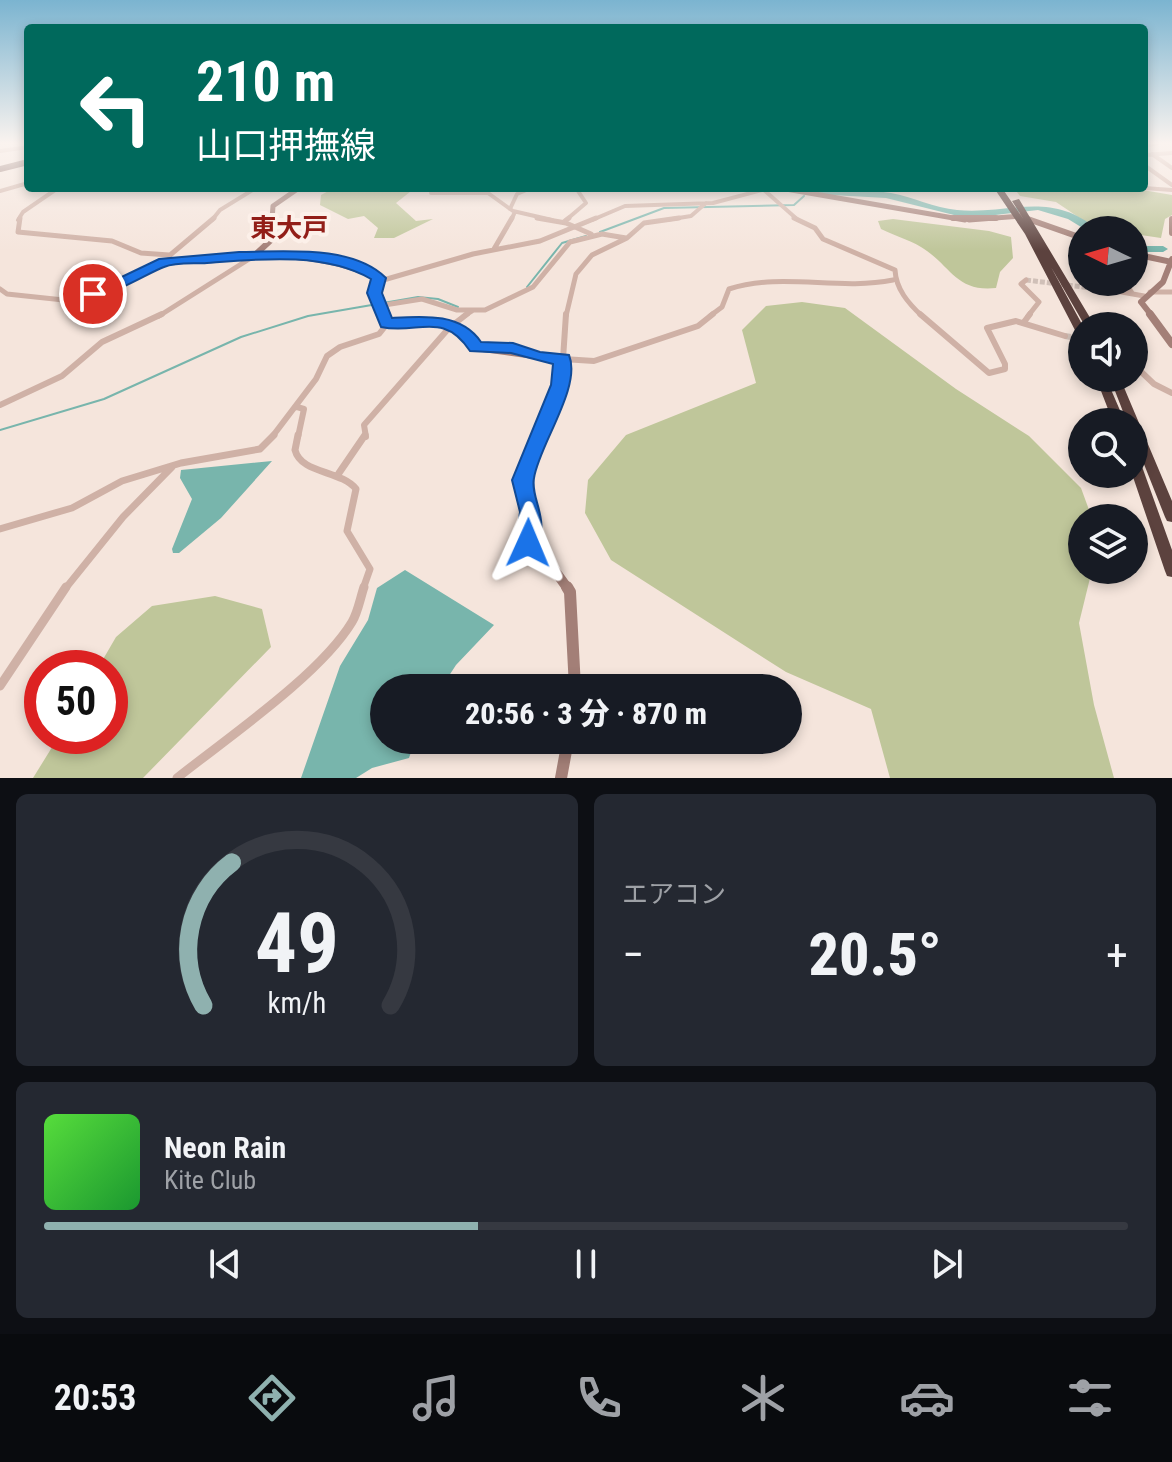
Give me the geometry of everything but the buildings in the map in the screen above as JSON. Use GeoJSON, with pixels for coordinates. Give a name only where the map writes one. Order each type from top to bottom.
{"type":"FeatureCollection","features":[{"type":"Feature","properties":{"kind":"highway"},"geometry":{"type":"LineString","coordinates":[[1001,192],[1034,234],[1071,312]]}},
{"type":"Feature","properties":{"kind":"highway"},"geometry":{"type":"LineString","coordinates":[[1008,192],[1081,312]]}},
{"type":"Feature","properties":{"kind":"highway"},"geometry":{"type":"LineString","coordinates":[[1121,392],[1172,517]]}},
{"type":"Feature","properties":{"kind":"highway"},"geometry":{"type":"LineString","coordinates":[[1143,488],[1172,571]]}},
{"type":"Feature","properties":{"kind":"main road"},"geometry":{"type":"LineString","coordinates":[[254,256],[271,240],[273,206],[293,192]]}},
{"type":"Feature","properties":{"kind":"main road"},"geometry":{"type":"LineString","coordinates":[[797,192],[966,220],[1020,216],[1068,233]]}},
{"type":"Feature","properties":{"kind":"main road"},"geometry":{"type":"LineString","coordinates":[[1172,219],[1172,233]]}},
{"type":"Feature","properties":{"kind":"main road"},"geometry":{"type":"LineString","coordinates":[[254,256],[313,257],[357,265],[380,281],[374,293],[387,324],[420,321],[452,325],[465,331],[476,347],[513,348],[538,357],[563,359],[560,385],[522,480],[531,512],[529,548],[563,579],[570,592],[574,674]]}},
{"type":"Feature","properties":{"kind":"main road"},"geometry":{"type":"LineString","coordinates":[[1148,257],[1172,261],[1163,282],[1148,293]]}},
{"type":"Feature","properties":{"kind":"main road"},"geometry":{"type":"LineString","coordinates":[[1146,296],[1141,302],[1144,310],[1172,344]]}},
{"type":"Feature","properties":{"kind":"main road"},"geometry":{"type":"LineString","coordinates":[[561,778],[565,754]]}},
{"type":"Feature","properties":{"kind":"street"},"geometry":{"type":"LineString","coordinates":[[0,191],[24,184]]}},
{"type":"Feature","properties":{"kind":"street"},"geometry":{"type":"LineString","coordinates":[[1148,186],[1172,188]]}},
{"type":"Feature","properties":{"kind":"street"},"geometry":{"type":"LineString","coordinates":[[52,192],[23,212],[17,222],[18,232],[112,241],[141,253],[169,255]]}},
{"type":"Feature","properties":{"kind":"street"},"geometry":{"type":"LineString","coordinates":[[164,262],[209,224],[220,210],[249,192]]}},
{"type":"Feature","properties":{"kind":"street"},"geometry":{"type":"LineString","coordinates":[[494,249],[517,194],[522,192]]}},
{"type":"Feature","properties":{"kind":"street"},"geometry":{"type":"LineString","coordinates":[[565,221],[586,203],[579,192]]}},
{"type":"Feature","properties":{"kind":"street"},"geometry":{"type":"LineString","coordinates":[[755,192],[705,205],[681,218],[644,223],[626,238],[590,256],[564,308],[563,359],[594,361],[641,342],[698,326],[722,307],[729,289],[734,287],[769,280],[860,288],[893,280]]}},
{"type":"Feature","properties":{"kind":"street"},"geometry":{"type":"LineString","coordinates":[[769,192],[794,218],[815,228],[823,239],[895,270],[893,280],[908,304],[989,373],[1005,369],[1005,364],[999,346],[986,330],[1016,321],[1065,336]]}},
{"type":"Feature","properties":{"kind":"street"},"geometry":{"type":"LineString","coordinates":[[431,193],[488,193],[493,201],[539,221],[565,221],[578,227],[582,233],[626,238]]}},
{"type":"Feature","properties":{"kind":"street"},"geometry":{"type":"LineString","coordinates":[[380,281],[494,249],[523,246],[625,206],[705,205]]}},
{"type":"Feature","properties":{"kind":"street"},"geometry":{"type":"LineString","coordinates":[[378,304],[422,299],[472,311],[492,308],[528,291],[566,244],[593,234]]}},
{"type":"Feature","properties":{"kind":"street"},"geometry":{"type":"LineString","coordinates":[[0,289],[7,294],[73,301],[164,262],[254,256]]}},
{"type":"Feature","properties":{"kind":"street"},"geometry":{"type":"LineString","coordinates":[[0,405],[62,376],[102,342],[147,324],[254,256]]}},
{"type":"Feature","properties":{"kind":"street"},"geometry":{"type":"LineString","coordinates":[[1024,322],[1039,302],[1021,284],[1026,280]]}},
{"type":"Feature","properties":{"kind":"street"},"geometry":{"type":"LineString","coordinates":[[1148,294],[1172,292]]}},
{"type":"Feature","properties":{"kind":"street"},"geometry":{"type":"LineString","coordinates":[[339,473],[366,439],[364,425],[452,325],[472,311]]}},
{"type":"Feature","properties":{"kind":"street"},"geometry":{"type":"LineString","coordinates":[[0,529],[32,517],[72,508],[112,485],[175,465],[260,449],[297,407],[327,356],[340,347],[379,334],[387,324]]}},
{"type":"Feature","properties":{"kind":"street"},"geometry":{"type":"LineString","coordinates":[[1148,378],[1172,393]]}},
{"type":"Feature","properties":{"kind":"street"},"geometry":{"type":"LineString","coordinates":[[177,778],[291,687],[345,632],[354,618],[370,569],[347,531],[356,489],[339,473],[305,465],[296,456],[295,443],[306,420],[304,409],[297,407]]}},
{"type":"Feature","properties":{"kind":"street"},"geometry":{"type":"LineString","coordinates":[[0,686],[57,597],[107,535],[175,465]]}},
{"type":"Feature","properties":{"kind":"green space"},"geometry":{"type":"Polygon","coordinates":[[[1148,191],[1172,195],[1172,215],[1165,219],[1161,238],[1148,236],[1148,216],[1077,216],[1056,202],[1020,196],[1017,192],[1148,191]]]}},
{"type":"Feature","properties":{"kind":"green space"},"geometry":{"type":"Polygon","coordinates":[[[327,192],[410,192],[396,203],[416,221],[433,219],[394,238],[374,238],[378,228],[364,216],[348,219],[320,205],[321,195],[327,192]]]}},
{"type":"Feature","properties":{"kind":"green space"},"geometry":{"type":"Polygon","coordinates":[[[893,219],[989,231],[1011,237],[1013,258],[1000,272],[996,288],[973,286],[957,278],[922,247],[881,229],[878,221],[893,219]]]}},
{"type":"Feature","properties":{"kind":"green space"},"geometry":{"type":"Polygon","coordinates":[[[802,302],[845,308],[956,389],[1029,436],[1068,475],[1068,488],[1081,488],[1087,504],[1068,504],[1068,584],[1089,584],[1079,623],[1094,705],[1114,778],[890,778],[871,709],[802,679],[802,674],[786,672],[611,560],[585,513],[588,480],[626,435],[756,383],[742,330],[766,306],[802,302]]]}},
{"type":"Feature","properties":{"kind":"green space"},"geometry":{"type":"Polygon","coordinates":[[[215,596],[262,609],[271,647],[143,778],[33,778],[48,754],[128,754],[128,650],[108,650],[116,637],[152,606],[215,596]]]}},
{"type":"Feature","properties":{"kind":"water"},"geometry":{"type":"Polygon","coordinates":[[[272,461],[221,518],[179,553],[173,553],[192,499],[180,478],[181,470],[272,461]]]}},
{"type":"Feature","properties":{"kind":"water"},"geometry":{"type":"Polygon","coordinates":[[[405,570],[494,625],[450,674],[370,674],[370,754],[410,754],[409,758],[372,768],[356,778],[301,778],[340,666],[368,620],[377,588],[405,570]]]}},
{"type":"Feature","properties":{"kind":"waterway"},"geometry":{"type":"LineString","coordinates":[[821,192],[886,195],[958,213],[997,213],[1038,208],[1068,216]]}},
{"type":"Feature","properties":{"kind":"waterway"},"geometry":{"type":"LineString","coordinates":[[600,232],[664,208],[794,205],[804,196]]}},
{"type":"Feature","properties":{"kind":"waterway"},"geometry":{"type":"LineString","coordinates":[[527,287],[562,243],[586,236]]}},
{"type":"Feature","properties":{"kind":"waterway"},"geometry":{"type":"LineString","coordinates":[[1148,249],[1163,249]]}},
{"type":"Feature","properties":{"kind":"waterway"},"geometry":{"type":"LineString","coordinates":[[0,430],[104,399],[241,337],[308,316],[418,297],[438,299],[458,307]]}},
{"type":"Feature","properties":{"kind":"tunnel"},"geometry":{"type":"LineString","coordinates":[[1026,280],[1068,285]]}},
{"type":"Feature","properties":{"kind":"district","name":"東大戸"},"geometry":{"type":"Point","coordinates":[289,228]}},
{"type":"Feature","properties":{"kind":"route"},"geometry":{"type":"LineString","coordinates":[[93,294],[164,262],[239,256],[313,257],[357,265],[378,278],[380,284],[374,293],[387,324],[420,321],[452,325],[463,328],[476,347],[513,348],[538,357],[563,359],[560,385],[525,466],[522,480],[531,512],[528,543]]}}]}
